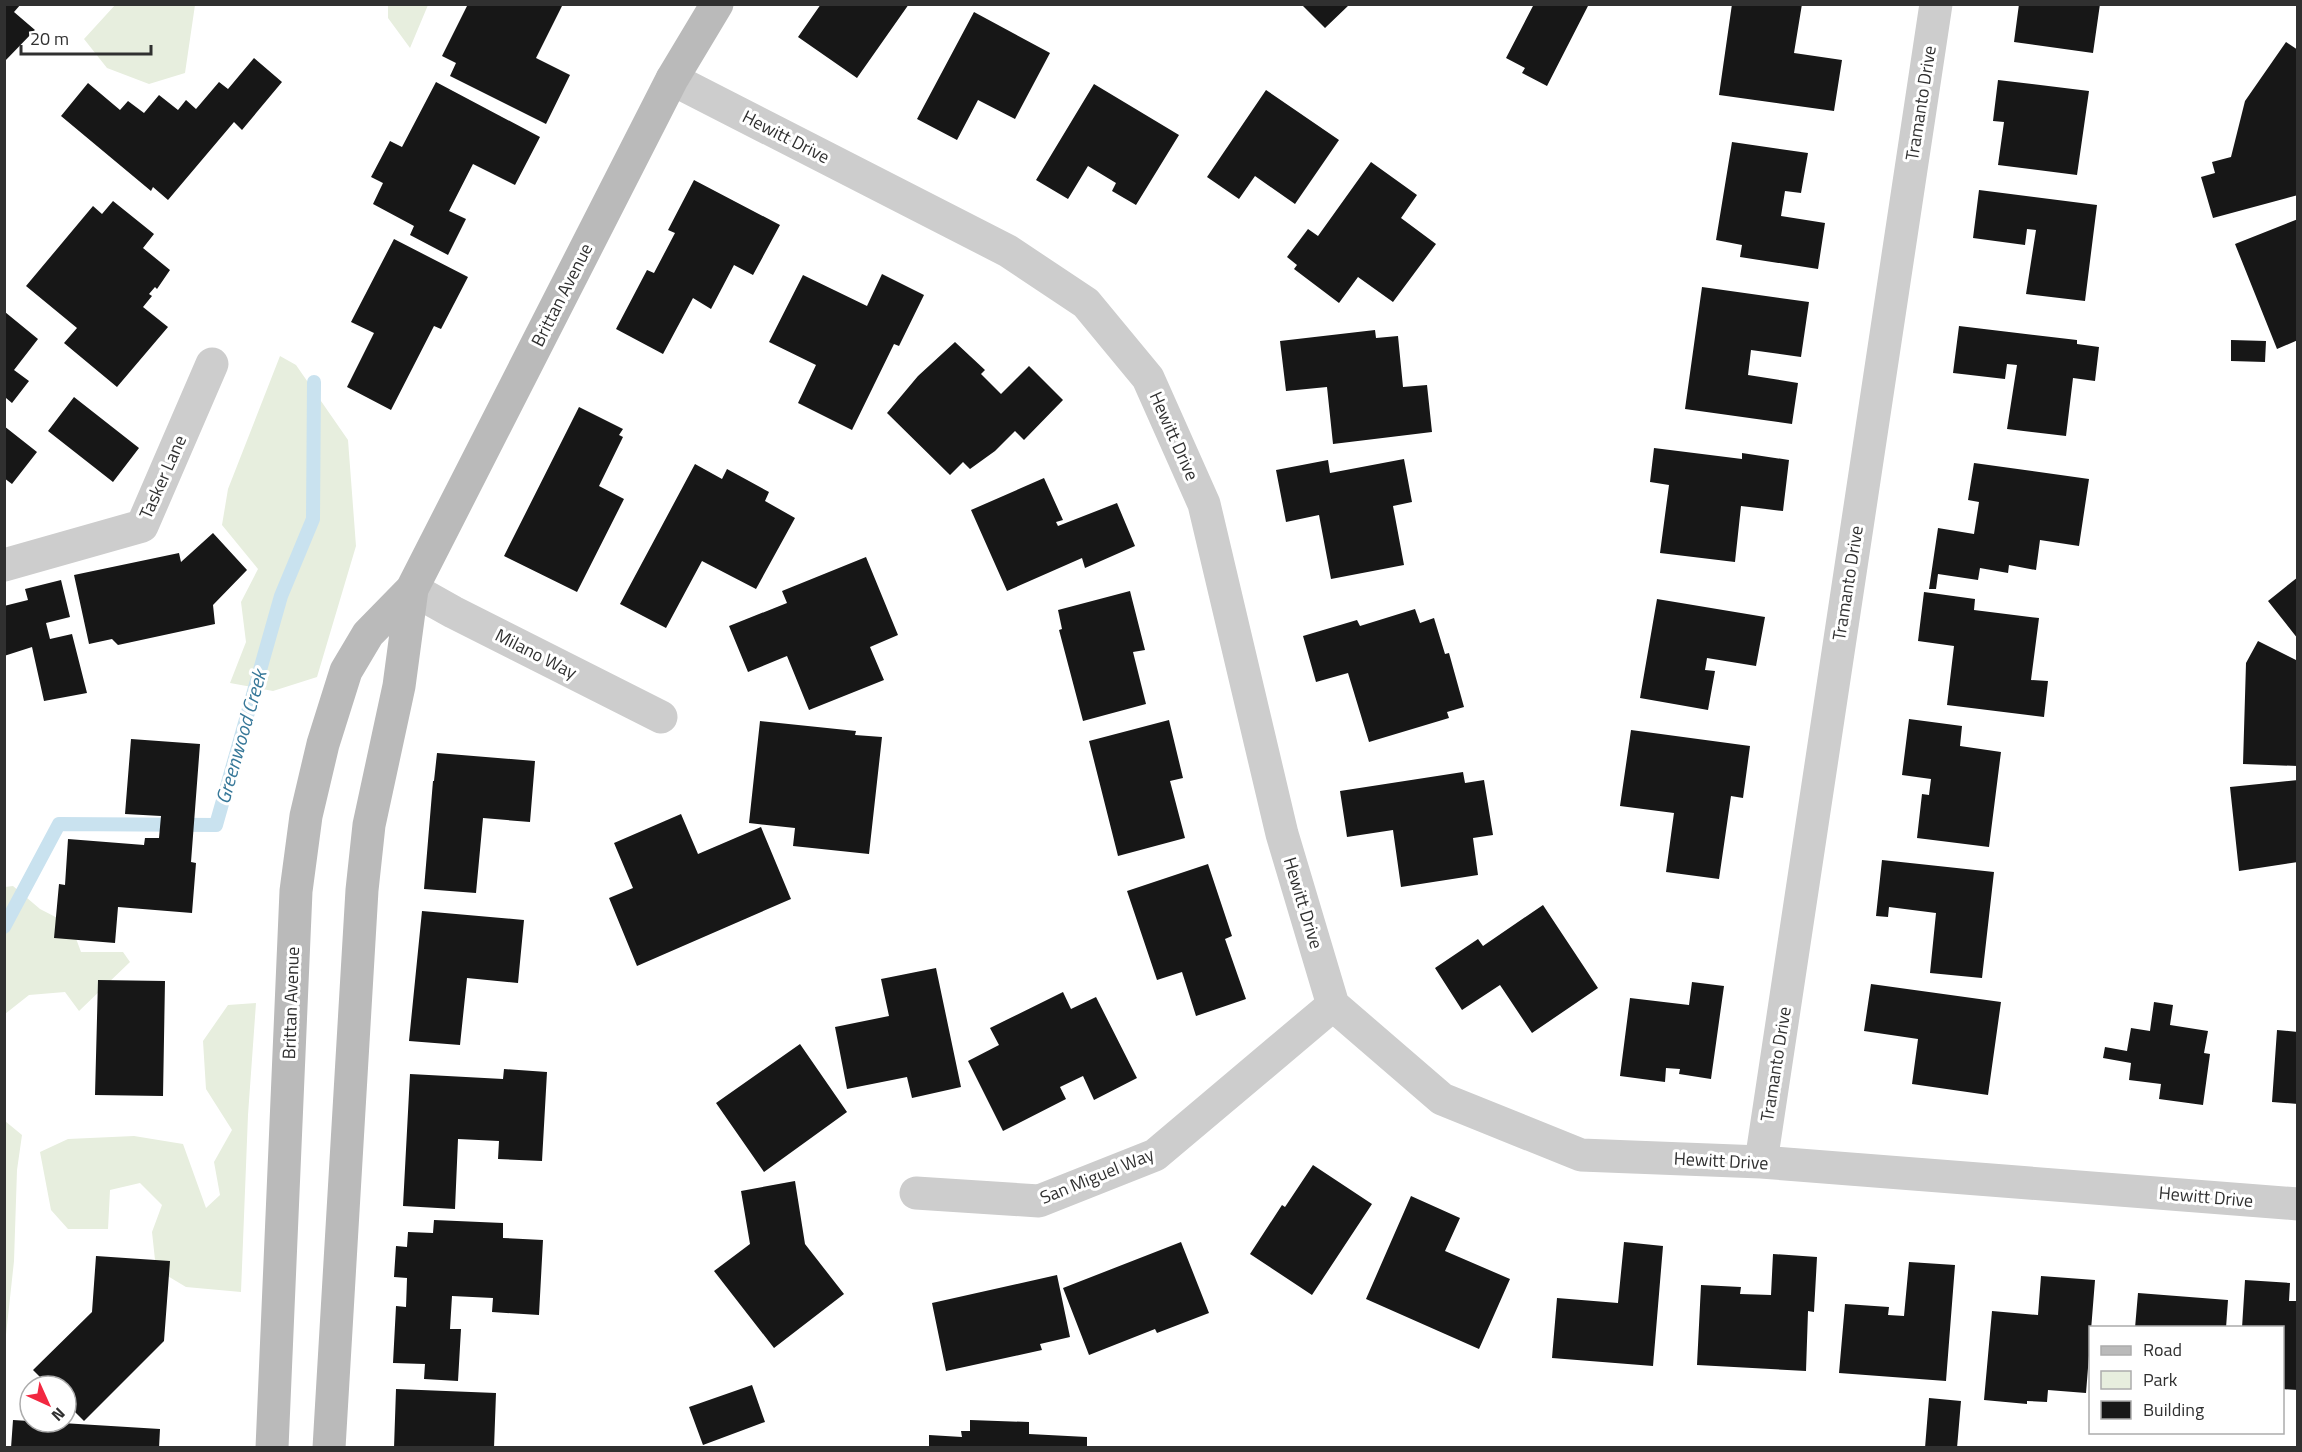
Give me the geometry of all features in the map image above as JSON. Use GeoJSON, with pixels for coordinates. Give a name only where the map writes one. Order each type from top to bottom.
{"type":"FeatureCollection","features":[{"type":"Feature","properties":{"kind":"main road","name":"Brittan Avenue"},"geometry":{"type":"LineString","coordinates":[[272,1448],[296,891],[306,816],[323,744],[346,671],[368,634],[412,589],[672,79],[717,4]]}},
{"type":"Feature","properties":{"kind":"main road","name":"Brittan Avenue"},"geometry":{"type":"LineString","coordinates":[[329,1448],[362,890],[369,825],[399,686],[412,589]]}},
{"type":"Feature","properties":{"kind":"street","name":"Tramanto Drive"},"geometry":{"type":"LineString","coordinates":[[1761,1162],[1936,4]]}},
{"type":"Feature","properties":{"kind":"street","name":"Hewitt Drive"},"geometry":{"type":"LineString","coordinates":[[672,79],[1008,250],[1086,303],[1148,378],[1204,504],[1282,834],[1333,1005],[1442,1099],[1581,1155],[1761,1162],[2298,1204]]}},
{"type":"Feature","properties":{"kind":"street","name":"Tasker Lane"},"geometry":{"type":"LineString","coordinates":[[4,565],[142,526],[212,364]]}},
{"type":"Feature","properties":{"kind":"street","name":"Milano Way"},"geometry":{"type":"LineString","coordinates":[[412,589],[661,717]]}},
{"type":"Feature","properties":{"kind":"street","name":"San Miguel Way"},"geometry":{"type":"LineString","coordinates":[[916,1193],[1040,1201],[1155,1155],[1333,1005]]}},
{"type":"Feature","properties":{"kind":"green space"},"geometry":{"type":"Polygon","coordinates":[[[116,4],[195,5],[185,73],[149,84],[107,68],[84,39],[116,4]]]}},
{"type":"Feature","properties":{"kind":"green space"},"geometry":{"type":"Polygon","coordinates":[[[388,5],[428,5],[410,48],[388,18],[388,5]]]}},
{"type":"Feature","properties":{"kind":"green space"},"geometry":{"type":"Polygon","coordinates":[[[280,356],[296,365],[348,440],[356,546],[317,677],[273,691],[230,683],[246,642],[241,602],[258,569],[222,525],[228,489],[280,356]]]}},
{"type":"Feature","properties":{"kind":"green space"},"geometry":{"type":"Polygon","coordinates":[[[13,886],[40,909],[71,925],[81,952],[123,952],[130,962],[79,1011],[65,992],[29,995],[5,1014],[5,887],[13,886]]]}},
{"type":"Feature","properties":{"kind":"green space"},"geometry":{"type":"Polygon","coordinates":[[[256,1003],[248,1115],[241,1292],[186,1287],[156,1269],[152,1232],[162,1205],[140,1183],[110,1190],[108,1229],[68,1229],[51,1210],[40,1152],[68,1139],[134,1136],[183,1144],[206,1208],[220,1195],[214,1162],[232,1130],[206,1089],[203,1041],[228,1005],[256,1003]]]}},
{"type":"Feature","properties":{"kind":"green space"},"geometry":{"type":"Polygon","coordinates":[[[5,1121],[22,1135],[17,1170],[14,1261],[5,1344],[5,1121]]]}},
{"type":"Feature","properties":{"kind":"building"},"geometry":{"type":"Polygon","coordinates":[[[4,4],[21,4],[14,12],[35,30],[4,62],[4,4]]]}},
{"type":"Feature","properties":{"kind":"building"},"geometry":{"type":"Polygon","coordinates":[[[468,4],[563,4],[536,58],[570,75],[546,124],[450,76],[456,63],[442,56],[468,4]]]}},
{"type":"Feature","properties":{"kind":"building"},"geometry":{"type":"Polygon","coordinates":[[[821,4],[909,4],[857,78],[798,37],[821,4]]]}},
{"type":"Feature","properties":{"kind":"building"},"geometry":{"type":"Polygon","coordinates":[[[1534,4],[1589,4],[1547,86],[1522,73],[1525,68],[1506,58],[1534,4]]]}},
{"type":"Feature","properties":{"kind":"building"},"geometry":{"type":"Polygon","coordinates":[[[1732,4],[1802,4],[1794,53],[1842,60],[1834,111],[1719,95],[1732,4]]]}},
{"type":"Feature","properties":{"kind":"building"},"geometry":{"type":"Polygon","coordinates":[[[2019,4],[2100,4],[2093,53],[2014,42],[2019,4]]]}},
{"type":"Feature","properties":{"kind":"building"},"geometry":{"type":"Polygon","coordinates":[[[1302,5],[1349,5],[1325,28],[1302,5]]]}},
{"type":"Feature","properties":{"kind":"building"},"geometry":{"type":"Polygon","coordinates":[[[974,12],[1050,53],[1015,119],[978,100],[957,140],[917,119],[974,12]]]}},
{"type":"Feature","properties":{"kind":"building"},"geometry":{"type":"Polygon","coordinates":[[[2286,42],[2298,50],[2298,195],[2213,218],[2201,177],[2215,173],[2212,162],[2231,157],[2245,101],[2286,42]]]}},
{"type":"Feature","properties":{"kind":"building"},"geometry":{"type":"Polygon","coordinates":[[[254,58],[282,82],[242,130],[234,122],[168,200],[153,187],[151,191],[61,116],[88,83],[120,110],[128,101],[144,113],[159,95],[178,110],[186,100],[196,109],[219,82],[228,89],[254,58]]]}},
{"type":"Feature","properties":{"kind":"building"},"geometry":{"type":"Polygon","coordinates":[[[1998,80],[2089,91],[2077,175],[1998,165],[2004,122],[1993,121],[1998,80]]]}},
{"type":"Feature","properties":{"kind":"building"},"geometry":{"type":"Polygon","coordinates":[[[436,82],[540,137],[515,185],[473,164],[449,211],[466,219],[448,255],[410,235],[414,226],[373,204],[383,183],[371,177],[390,141],[402,147],[436,82]]]}},
{"type":"Feature","properties":{"kind":"building"},"geometry":{"type":"Polygon","coordinates":[[[1094,84],[1179,135],[1136,205],[1112,191],[1116,183],[1088,166],[1068,199],[1036,180],[1094,84]]]}},
{"type":"Feature","properties":{"kind":"building"},"geometry":{"type":"Polygon","coordinates":[[[1266,90],[1339,140],[1295,204],[1255,176],[1239,199],[1207,177],[1266,90]]]}},
{"type":"Feature","properties":{"kind":"building"},"geometry":{"type":"Polygon","coordinates":[[[1732,142],[1808,153],[1801,193],[1785,191],[1781,216],[1825,223],[1818,269],[1740,257],[1742,245],[1716,240],[1732,142]]]}},
{"type":"Feature","properties":{"kind":"building"},"geometry":{"type":"Polygon","coordinates":[[[1371,162],[1417,195],[1401,218],[1436,244],[1393,302],[1358,277],[1339,303],[1294,269],[1297,265],[1287,257],[1308,229],[1318,236],[1371,162]]]}},
{"type":"Feature","properties":{"kind":"building"},"geometry":{"type":"Polygon","coordinates":[[[694,180],[780,225],[753,275],[734,265],[711,309],[693,298],[663,354],[616,329],[647,270],[654,273],[675,233],[668,230],[694,180]]]}},
{"type":"Feature","properties":{"kind":"building"},"geometry":{"type":"Polygon","coordinates":[[[1979,190],[2097,205],[2085,301],[2026,294],[2036,230],[2027,229],[2025,245],[1973,238],[1979,190]]]}},
{"type":"Feature","properties":{"kind":"building"},"geometry":{"type":"Polygon","coordinates":[[[113,201],[154,234],[143,248],[170,270],[157,289],[155,287],[149,294],[152,296],[143,307],[168,327],[117,387],[64,343],[77,328],[26,286],[93,206],[102,214],[113,201]]]}},
{"type":"Feature","properties":{"kind":"building"},"geometry":{"type":"Polygon","coordinates":[[[2298,219],[2298,340],[2277,349],[2235,244],[2298,219]]]}},
{"type":"Feature","properties":{"kind":"building"},"geometry":{"type":"Polygon","coordinates":[[[394,239],[468,277],[441,329],[434,326],[391,410],[347,387],[374,333],[351,322],[394,239]]]}},
{"type":"Feature","properties":{"kind":"building"},"geometry":{"type":"Polygon","coordinates":[[[882,274],[924,295],[899,346],[894,344],[852,430],[798,403],[816,365],[769,342],[803,275],[867,306],[882,274]]]}},
{"type":"Feature","properties":{"kind":"building"},"geometry":{"type":"Polygon","coordinates":[[[1702,287],[1809,302],[1801,357],[1751,350],[1748,375],[1798,383],[1792,424],[1685,409],[1702,287]]]}},
{"type":"Feature","properties":{"kind":"building"},"geometry":{"type":"Polygon","coordinates":[[[5,312],[38,339],[14,370],[29,381],[12,403],[6,398],[5,401],[5,312]]]}},
{"type":"Feature","properties":{"kind":"building"},"geometry":{"type":"Polygon","coordinates":[[[1959,326],[2077,340],[2077,344],[2099,347],[2095,381],[2073,378],[2066,436],[2007,429],[2017,365],[2007,364],[2005,379],[1953,373],[1959,326]]]}},
{"type":"Feature","properties":{"kind":"building"},"geometry":{"type":"Polygon","coordinates":[[[1375,330],[1376,338],[1398,336],[1403,387],[1427,385],[1432,432],[1333,444],[1327,387],[1286,391],[1280,341],[1375,330]]]}},
{"type":"Feature","properties":{"kind":"building"},"geometry":{"type":"Polygon","coordinates":[[[2231,340],[2266,341],[2265,362],[2231,361],[2231,340]]]}},
{"type":"Feature","properties":{"kind":"building"},"geometry":{"type":"Polygon","coordinates":[[[955,342],[985,370],[981,374],[1001,394],[1029,366],[1063,400],[1024,440],[1015,431],[995,451],[970,469],[963,462],[950,475],[887,413],[918,376],[955,342]]]}},
{"type":"Feature","properties":{"kind":"building"},"geometry":{"type":"Polygon","coordinates":[[[74,397],[139,448],[113,482],[48,431],[74,397]]]}},
{"type":"Feature","properties":{"kind":"building"},"geometry":{"type":"Polygon","coordinates":[[[579,407],[623,429],[619,435],[623,437],[599,486],[624,499],[577,592],[504,556],[579,407]]]}},
{"type":"Feature","properties":{"kind":"building"},"geometry":{"type":"Polygon","coordinates":[[[4,426],[37,452],[12,484],[4,478],[4,426]]]}},
{"type":"Feature","properties":{"kind":"building"},"geometry":{"type":"Polygon","coordinates":[[[1654,448],[1742,459],[1742,453],[1789,460],[1783,511],[1741,506],[1735,562],[1660,553],[1669,485],[1650,482],[1654,448]]]}},
{"type":"Feature","properties":{"kind":"building"},"geometry":{"type":"Polygon","coordinates":[[[1404,459],[1412,502],[1393,506],[1404,565],[1331,579],[1319,515],[1286,522],[1276,470],[1328,460],[1330,473],[1404,459]]]}},
{"type":"Feature","properties":{"kind":"building"},"geometry":{"type":"Polygon","coordinates":[[[1974,463],[2089,479],[2079,546],[2040,540],[2036,570],[2009,565],[2008,573],[1980,568],[1978,580],[1938,574],[1936,589],[1929,589],[1938,528],[1974,534],[1979,502],[1968,500],[1974,463]]]}},
{"type":"Feature","properties":{"kind":"building"},"geometry":{"type":"Polygon","coordinates":[[[695,464],[722,479],[727,469],[769,492],[765,501],[795,518],[756,589],[702,561],[666,628],[620,604],[695,464]]]}},
{"type":"Feature","properties":{"kind":"building"},"geometry":{"type":"Polygon","coordinates":[[[1044,478],[1063,520],[1056,522],[1058,526],[1117,503],[1135,546],[1085,568],[1082,558],[1007,591],[971,510],[1044,478]]]}},
{"type":"Feature","properties":{"kind":"building"},"geometry":{"type":"Polygon","coordinates":[[[213,533],[247,570],[213,605],[215,624],[118,645],[112,639],[89,644],[74,575],[179,553],[181,562],[213,533]]]}},
{"type":"Feature","properties":{"kind":"building"},"geometry":{"type":"Polygon","coordinates":[[[866,557],[898,635],[870,647],[884,680],[809,710],[787,656],[748,672],[729,626],[787,603],[782,591],[866,557]]]}},
{"type":"Feature","properties":{"kind":"building"},"geometry":{"type":"Polygon","coordinates":[[[2298,577],[2298,639],[2268,601],[2298,577]]]}},
{"type":"Feature","properties":{"kind":"building"},"geometry":{"type":"Polygon","coordinates":[[[61,580],[70,617],[46,623],[50,639],[72,634],[87,693],[44,701],[32,647],[4,656],[4,606],[28,600],[25,589],[61,580]]]}},
{"type":"Feature","properties":{"kind":"building"},"geometry":{"type":"Polygon","coordinates":[[[1130,591],[1145,650],[1133,652],[1146,704],[1083,721],[1059,630],[1062,629],[1058,610],[1130,591]]]}},
{"type":"Feature","properties":{"kind":"building"},"geometry":{"type":"Polygon","coordinates":[[[1924,592],[1975,599],[1974,610],[2039,618],[2031,680],[2048,681],[2044,717],[1947,705],[1954,646],[1918,641],[1924,592]]]}},
{"type":"Feature","properties":{"kind":"building"},"geometry":{"type":"Polygon","coordinates":[[[1657,599],[1765,617],[1756,666],[1707,658],[1705,670],[1715,671],[1708,710],[1640,698],[1657,599]]]}},
{"type":"Feature","properties":{"kind":"building"},"geometry":{"type":"Polygon","coordinates":[[[1415,609],[1420,623],[1434,618],[1445,654],[1449,653],[1464,707],[1447,712],[1449,718],[1369,742],[1348,673],[1316,682],[1303,636],[1357,620],[1360,626],[1415,609]]]}},
{"type":"Feature","properties":{"kind":"building"},"geometry":{"type":"Polygon","coordinates":[[[2258,641],[2298,661],[2298,766],[2243,764],[2246,663],[2258,641]]]}},
{"type":"Feature","properties":{"kind":"building"},"geometry":{"type":"Polygon","coordinates":[[[1909,719],[1962,726],[1960,746],[2001,752],[1989,847],[1917,838],[1922,794],[1929,795],[1931,779],[1902,775],[1909,719]]]}},
{"type":"Feature","properties":{"kind":"building"},"geometry":{"type":"Polygon","coordinates":[[[1169,720],[1183,778],[1170,781],[1185,838],[1118,856],[1089,741],[1169,720]]]}},
{"type":"Feature","properties":{"kind":"building"},"geometry":{"type":"Polygon","coordinates":[[[760,721],[856,731],[855,735],[882,737],[869,854],[793,846],[795,828],[749,823],[760,721]]]}},
{"type":"Feature","properties":{"kind":"building"},"geometry":{"type":"Polygon","coordinates":[[[1631,730],[1750,746],[1743,798],[1731,796],[1719,879],[1666,872],[1674,813],[1620,806],[1631,730]]]}},
{"type":"Feature","properties":{"kind":"building"},"geometry":{"type":"Polygon","coordinates":[[[131,739],[200,744],[191,862],[196,863],[192,913],[118,907],[115,943],[54,938],[59,884],[65,885],[68,839],[144,845],[145,838],[159,838],[161,816],[125,814],[131,739]]]}},
{"type":"Feature","properties":{"kind":"building"},"geometry":{"type":"Polygon","coordinates":[[[437,753],[535,761],[530,822],[483,818],[476,893],[424,889],[437,753]]]}},
{"type":"Feature","properties":{"kind":"building"},"geometry":{"type":"Polygon","coordinates":[[[1463,772],[1465,783],[1484,780],[1493,835],[1473,838],[1478,875],[1401,887],[1393,830],[1347,837],[1340,791],[1463,772]]]}},
{"type":"Feature","properties":{"kind":"building"},"geometry":{"type":"Polygon","coordinates":[[[2298,780],[2298,862],[2239,871],[2230,787],[2298,780]]]}},
{"type":"Feature","properties":{"kind":"building"},"geometry":{"type":"Polygon","coordinates":[[[681,814],[698,854],[761,827],[791,899],[637,966],[609,898],[633,888],[614,843],[681,814]]]}},
{"type":"Feature","properties":{"kind":"building"},"geometry":{"type":"Polygon","coordinates":[[[1882,860],[1994,872],[1982,978],[1930,973],[1936,913],[1889,907],[1888,917],[1876,916],[1882,860]]]}},
{"type":"Feature","properties":{"kind":"building"},"geometry":{"type":"Polygon","coordinates":[[[1208,864],[1232,936],[1225,939],[1246,999],[1196,1016],[1182,972],[1157,980],[1127,891],[1208,864]]]}},
{"type":"Feature","properties":{"kind":"building"},"geometry":{"type":"Polygon","coordinates":[[[1543,905],[1598,988],[1532,1033],[1500,985],[1462,1010],[1435,968],[1478,939],[1483,946],[1543,905]]]}},
{"type":"Feature","properties":{"kind":"building"},"geometry":{"type":"Polygon","coordinates":[[[422,911],[524,920],[518,983],[467,978],[460,1045],[409,1041],[422,911]]]}},
{"type":"Feature","properties":{"kind":"building"},"geometry":{"type":"Polygon","coordinates":[[[936,968],[961,1087],[912,1098],[907,1077],[847,1089],[835,1027],[889,1016],[881,979],[936,968]]]}},
{"type":"Feature","properties":{"kind":"building"},"geometry":{"type":"Polygon","coordinates":[[[98,980],[165,981],[163,1096],[95,1095],[98,980]]]}},
{"type":"Feature","properties":{"kind":"building"},"geometry":{"type":"Polygon","coordinates":[[[1692,982],[1724,986],[1711,1079],[1679,1074],[1680,1069],[1666,1068],[1665,1082],[1620,1076],[1630,998],[1689,1005],[1692,982]]]}},
{"type":"Feature","properties":{"kind":"building"},"geometry":{"type":"Polygon","coordinates":[[[1871,984],[2001,1002],[1988,1095],[1912,1084],[1918,1039],[1864,1031],[1871,984]]]}},
{"type":"Feature","properties":{"kind":"building"},"geometry":{"type":"Polygon","coordinates":[[[1063,992],[1071,1009],[1096,997],[1137,1078],[1094,1100],[1083,1076],[1060,1087],[1066,1099],[1003,1131],[968,1061],[999,1045],[990,1028],[1063,992]]]}},
{"type":"Feature","properties":{"kind":"building"},"geometry":{"type":"Polygon","coordinates":[[[2154,1002],[2173,1005],[2170,1025],[2208,1031],[2204,1053],[2210,1054],[2203,1105],[2159,1099],[2161,1084],[2129,1080],[2131,1063],[2103,1058],[2105,1047],[2127,1051],[2131,1028],[2150,1031],[2154,1002]]]}},
{"type":"Feature","properties":{"kind":"building"},"geometry":{"type":"Polygon","coordinates":[[[2277,1030],[2298,1032],[2298,1104],[2272,1102],[2277,1030]]]}},
{"type":"Feature","properties":{"kind":"building"},"geometry":{"type":"Polygon","coordinates":[[[800,1044],[847,1112],[764,1172],[716,1103],[800,1044]]]}},
{"type":"Feature","properties":{"kind":"building"},"geometry":{"type":"Polygon","coordinates":[[[504,1069],[547,1072],[542,1161],[498,1159],[499,1141],[458,1139],[455,1209],[403,1206],[410,1074],[503,1079],[504,1069]]]}},
{"type":"Feature","properties":{"kind":"building"},"geometry":{"type":"Polygon","coordinates":[[[1313,1165],[1372,1204],[1312,1295],[1250,1254],[1282,1205],[1285,1207],[1313,1165]]]}},
{"type":"Feature","properties":{"kind":"building"},"geometry":{"type":"Polygon","coordinates":[[[795,1181],[805,1244],[844,1294],[774,1348],[714,1271],[750,1244],[741,1191],[795,1181]]]}},
{"type":"Feature","properties":{"kind":"building"},"geometry":{"type":"Polygon","coordinates":[[[1411,1196],[1460,1218],[1445,1251],[1510,1279],[1479,1349],[1366,1299],[1411,1196]]]}},
{"type":"Feature","properties":{"kind":"building"},"geometry":{"type":"Polygon","coordinates":[[[434,1220],[503,1223],[503,1238],[543,1240],[539,1315],[492,1312],[493,1298],[452,1296],[450,1329],[461,1329],[458,1381],[424,1379],[425,1364],[393,1363],[396,1306],[406,1307],[407,1278],[394,1277],[396,1246],[407,1247],[408,1232],[433,1233],[434,1220]]]}},
{"type":"Feature","properties":{"kind":"building"},"geometry":{"type":"Polygon","coordinates":[[[1181,1242],[1209,1313],[1157,1333],[1155,1329],[1089,1355],[1063,1288],[1181,1242]]]}},
{"type":"Feature","properties":{"kind":"building"},"geometry":{"type":"Polygon","coordinates":[[[1624,1242],[1663,1246],[1653,1366],[1552,1358],[1557,1298],[1618,1303],[1624,1242]]]}},
{"type":"Feature","properties":{"kind":"building"},"geometry":{"type":"Polygon","coordinates":[[[1773,1254],[1817,1257],[1814,1312],[1808,1311],[1806,1371],[1697,1365],[1701,1285],[1741,1287],[1740,1294],[1771,1295],[1773,1254]]]}},
{"type":"Feature","properties":{"kind":"building"},"geometry":{"type":"Polygon","coordinates":[[[96,1256],[170,1261],[164,1341],[84,1421],[78,1415],[78,1374],[37,1374],[33,1370],[92,1312],[96,1256]]]}},
{"type":"Feature","properties":{"kind":"building"},"geometry":{"type":"Polygon","coordinates":[[[1909,1262],[1955,1265],[1946,1381],[1839,1373],[1845,1304],[1889,1307],[1888,1315],[1904,1316],[1909,1262]]]}},
{"type":"Feature","properties":{"kind":"building"},"geometry":{"type":"Polygon","coordinates":[[[1057,1275],[1070,1337],[1040,1344],[1042,1350],[946,1371],[932,1303],[1057,1275]]]}},
{"type":"Feature","properties":{"kind":"building"},"geometry":{"type":"Polygon","coordinates":[[[2041,1276],[2095,1280],[2091,1326],[2089,1326],[2086,1393],[2048,1390],[2047,1402],[2027,1401],[2027,1404],[1984,1400],[1992,1311],[2038,1315],[2041,1276]]]}},
{"type":"Feature","properties":{"kind":"building"},"geometry":{"type":"Polygon","coordinates":[[[2245,1280],[2290,1283],[2289,1301],[2298,1301],[2298,1390],[2284,1389],[2284,1326],[2242,1326],[2245,1280]]]}},
{"type":"Feature","properties":{"kind":"building"},"geometry":{"type":"Polygon","coordinates":[[[2138,1293],[2228,1300],[2226,1326],[2135,1326],[2138,1293]]]}},
{"type":"Feature","properties":{"kind":"building"},"geometry":{"type":"Polygon","coordinates":[[[752,1385],[765,1422],[703,1445],[689,1407],[752,1385]]]}},
{"type":"Feature","properties":{"kind":"building"},"geometry":{"type":"Polygon","coordinates":[[[396,1389],[496,1393],[494,1448],[394,1448],[396,1389]]]}},
{"type":"Feature","properties":{"kind":"building"},"geometry":{"type":"Polygon","coordinates":[[[1929,1398],[1961,1401],[1957,1448],[1925,1448],[1929,1398]]]}},
{"type":"Feature","properties":{"kind":"building"},"geometry":{"type":"Polygon","coordinates":[[[13,1420],[18,1420],[18,1434],[78,1434],[78,1424],[160,1429],[159,1448],[11,1448],[13,1420]]]}},
{"type":"Feature","properties":{"kind":"building"},"geometry":{"type":"Polygon","coordinates":[[[970,1420],[1029,1422],[1029,1434],[1087,1437],[1087,1448],[929,1448],[929,1435],[962,1437],[961,1431],[970,1431],[970,1420]]]}},
{"type":"Feature","properties":{"kind":"waterway","name":"Greenwood Creek"},"geometry":{"type":"LineString","coordinates":[[4,927],[59,824],[216,825],[281,596],[313,519],[314,382]]}}]}
